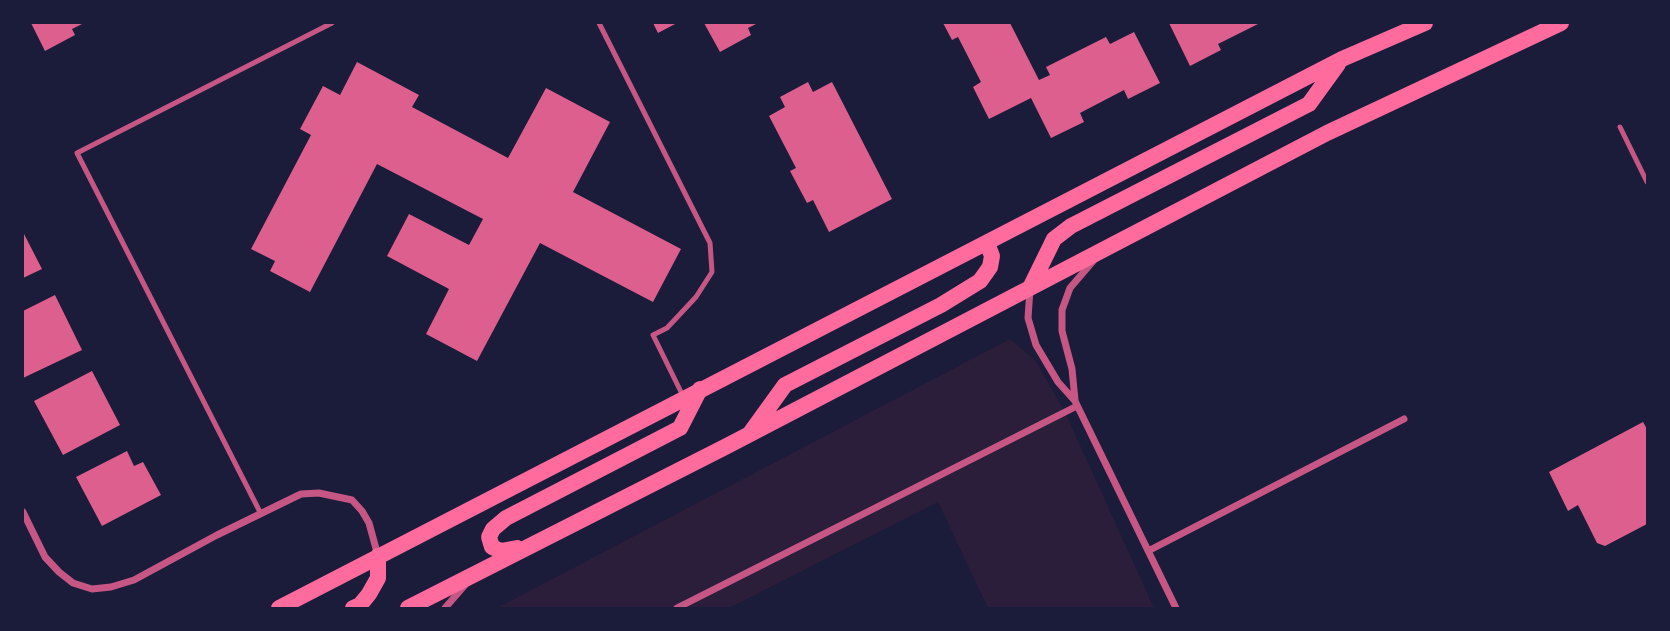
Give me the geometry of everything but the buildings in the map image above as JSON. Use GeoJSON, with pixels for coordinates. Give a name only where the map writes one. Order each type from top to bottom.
{"type":"FeatureCollection","features":[{"type":"Feature","properties":{"kind":"main road"},"geometry":{"type":"LineString","coordinates":[[279,608],[1342,60],[1425,23]]}},
{"type":"Feature","properties":{"kind":"main road"},"geometry":{"type":"LineString","coordinates":[[408,608],[1339,128],[1561,23]]}},
{"type":"Feature","properties":{"kind":"main road"},"geometry":{"type":"LineString","coordinates":[[1030,288],[1054,239],[1071,226],[1308,104],[1342,60]]}},
{"type":"Feature","properties":{"kind":"main road"},"geometry":{"type":"LineString","coordinates":[[750,434],[785,385],[980,281],[990,267],[992,256],[987,243]]}},
{"type":"Feature","properties":{"kind":"main road"},"geometry":{"type":"LineString","coordinates":[[532,545],[501,551],[492,547],[489,537],[493,529],[506,519],[680,428],[700,389]]}},
{"type":"Feature","properties":{"kind":"main road"},"geometry":{"type":"LineString","coordinates":[[353,608],[369,594],[378,578],[378,556]]}},
{"type":"Feature","properties":{"kind":"street"},"geometry":{"type":"LineString","coordinates":[[1076,403],[1072,369],[1062,331],[1062,310],[1070,288],[1103,250]]}},
{"type":"Feature","properties":{"kind":"street"},"geometry":{"type":"LineString","coordinates":[[1030,288],[1028,318],[1036,345],[1058,382],[1076,403],[1176,608]]}},
{"type":"Feature","properties":{"kind":"street"},"geometry":{"type":"LineString","coordinates":[[677,608],[1076,403]]}},
{"type":"Feature","properties":{"kind":"street"},"geometry":{"type":"LineString","coordinates":[[1150,550],[1404,418]]}},
{"type":"Feature","properties":{"kind":"street"},"geometry":{"type":"LineString","coordinates":[[23,512],[45,557],[73,583],[92,589],[134,580],[301,494],[319,493],[352,500],[369,523],[378,556]]}},
{"type":"Feature","properties":{"kind":"street"},"geometry":{"type":"LineString","coordinates":[[445,608],[480,572]]}},
{"type":"Feature","properties":{"kind":"lane"},"geometry":{"type":"LineString","coordinates":[[261,514],[77,153],[332,23]]}},
{"type":"Feature","properties":{"kind":"lane"},"geometry":{"type":"LineString","coordinates":[[599,23],[710,243],[712,272],[696,297],[667,328],[653,335],[684,398]]}},
{"type":"Feature","properties":{"kind":"lane"},"geometry":{"type":"LineString","coordinates":[[1620,127],[1647,182]]}},
{"type":"Feature","properties":{"kind":"shaded area"},"geometry":{"type":"Polygon","coordinates":[[[1010,339],[1035,360],[1065,412],[1154,608],[988,608],[938,502],[729,608],[497,608],[1010,339]]]}}]}
